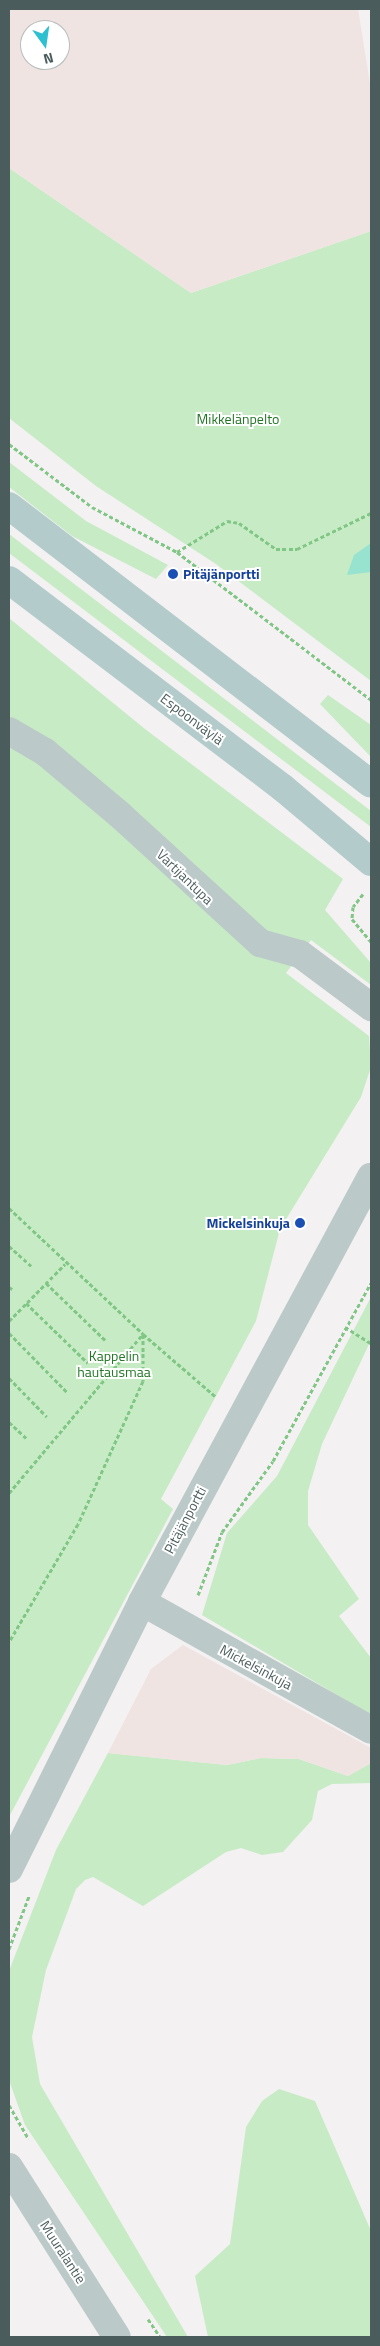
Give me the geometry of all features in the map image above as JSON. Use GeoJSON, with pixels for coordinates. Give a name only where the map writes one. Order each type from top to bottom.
{"type":"FeatureCollection","features":[{"type":"Feature","properties":{"kind":"main road"},"geometry":{"type":"LineString","coordinates":[[9,506],[371,784]]}},
{"type":"Feature","properties":{"kind":"main road","name":"Espoonväylä"},"geometry":{"type":"LineString","coordinates":[[9,580],[283,788],[371,862]]}},
{"type":"Feature","properties":{"kind":"street","name":"Vartijantupa"},"geometry":{"type":"LineString","coordinates":[[9,731],[44,752],[120,814],[260,943],[300,954],[371,1007]]}},
{"type":"Feature","properties":{"kind":"street","name":"Pitäjänportti"},"geometry":{"type":"LineString","coordinates":[[9,1869],[46,1785],[142,1602],[371,1177]]}},
{"type":"Feature","properties":{"kind":"street","name":"Mickelsinkuja"},"geometry":{"type":"LineString","coordinates":[[142,1602],[371,1730]]}},
{"type":"Feature","properties":{"kind":"street","name":"Muuralantie"},"geometry":{"type":"LineString","coordinates":[[9,2167],[117,2337]]}},
{"type":"Feature","properties":{"kind":"path"},"geometry":{"type":"LineString","coordinates":[[9,444],[92,508],[177,552],[371,700]]}},
{"type":"Feature","properties":{"kind":"path"},"geometry":{"type":"LineString","coordinates":[[177,552],[227,521],[239,524],[276,549],[292,550],[371,513]]}},
{"type":"Feature","properties":{"kind":"path"},"geometry":{"type":"LineString","coordinates":[[367,889],[353,907],[352,919],[371,942]]}},
{"type":"Feature","properties":{"kind":"path"},"geometry":{"type":"LineString","coordinates":[[9,1208],[65,1264],[219,1400]]}},
{"type":"Feature","properties":{"kind":"path"},"geometry":{"type":"LineString","coordinates":[[9,1246],[32,1267]]}},
{"type":"Feature","properties":{"kind":"path"},"geometry":{"type":"LineString","coordinates":[[9,1321],[65,1264]]}},
{"type":"Feature","properties":{"kind":"path"},"geometry":{"type":"LineString","coordinates":[[46,1283],[106,1340]]}},
{"type":"Feature","properties":{"kind":"path"},"geometry":{"type":"LineString","coordinates":[[26,1304],[88,1363]]}},
{"type":"Feature","properties":{"kind":"path"},"geometry":{"type":"LineString","coordinates":[[344,1327],[371,1343]]}},
{"type":"Feature","properties":{"kind":"path"},"geometry":{"type":"LineString","coordinates":[[9,1333],[67,1392]]}},
{"type":"Feature","properties":{"kind":"path"},"geometry":{"type":"LineString","coordinates":[[9,1493],[143,1334]]}},
{"type":"Feature","properties":{"kind":"path"},"geometry":{"type":"LineString","coordinates":[[9,1642],[78,1524],[143,1381],[143,1334]]}},
{"type":"Feature","properties":{"kind":"path"},"geometry":{"type":"LineString","coordinates":[[9,1378],[47,1417]]}},
{"type":"Feature","properties":{"kind":"path"},"geometry":{"type":"LineString","coordinates":[[9,1422],[27,1440]]}},
{"type":"Feature","properties":{"kind":"green space","name":"Mikkelänpelto"},"geometry":{"type":"Polygon","coordinates":[[[9,168],[191,293],[371,231],[371,681],[216,564],[96,486],[9,418],[9,168]]]}},
{"type":"Feature","properties":{"kind":"green space"},"geometry":{"type":"Polygon","coordinates":[[[9,462],[86,521],[168,565],[156,579],[72,536],[9,487],[9,462]]]}},
{"type":"Feature","properties":{"kind":"green space"},"geometry":{"type":"Polygon","coordinates":[[[9,534],[371,811],[371,827],[9,553],[9,534]]]}},
{"type":"Feature","properties":{"kind":"green space","name":"Kappelin hautausmaa"},"geometry":{"type":"Polygon","coordinates":[[[9,618],[145,729],[343,879],[325,910],[371,963],[371,985],[311,940],[286,973],[369,1036],[371,1067],[361,1097],[280,1229],[256,1321],[161,1499],[173,1509],[9,1817],[9,618]]]}},
{"type":"Feature","properties":{"kind":"green space"},"geometry":{"type":"Polygon","coordinates":[[[328,695],[371,725],[371,757],[320,704],[328,695]]]}},
{"type":"Feature","properties":{"kind":"green space"},"geometry":{"type":"Polygon","coordinates":[[[371,1297],[371,1340],[322,1444],[308,1491],[308,1525],[359,1599],[339,1616],[371,1658],[371,1715],[202,1615],[227,1533],[277,1476],[371,1297]]]}},
{"type":"Feature","properties":{"kind":"green space"},"geometry":{"type":"Polygon","coordinates":[[[108,1753],[227,1765],[261,1758],[299,1759],[348,1776],[371,1763],[371,1783],[332,1784],[318,1791],[312,1820],[283,1852],[262,1855],[241,1848],[226,1852],[143,1906],[93,1877],[85,1880],[76,1889],[46,1970],[32,2037],[40,2084],[188,2337],[167,2337],[25,2125],[9,2080],[9,1971],[56,1850],[108,1753]]]}},
{"type":"Feature","properties":{"kind":"green space"},"geometry":{"type":"Polygon","coordinates":[[[279,2089],[315,2101],[371,2231],[371,2337],[208,2337],[195,2276],[230,2244],[246,2127],[262,2101],[279,2089]]]}},
{"type":"Feature","properties":{"kind":"sand"},"geometry":{"type":"Polygon","coordinates":[[[9,9],[358,9],[371,90],[371,231],[191,293],[9,168],[9,9]]]}},
{"type":"Feature","properties":{"kind":"sand"},"geometry":{"type":"Polygon","coordinates":[[[183,1645],[371,1748],[371,1763],[348,1776],[299,1759],[261,1758],[227,1765],[108,1753],[151,1669],[183,1645]]]}},
{"type":"Feature","properties":{"kind":"shaded area"},"geometry":{"type":"Polygon","coordinates":[[[371,543],[371,572],[347,575],[354,555],[371,543]]]}},
{"type":"Feature","properties":{"kind":"place","name":"Pitäjänportti"},"geometry":{"type":"Point","coordinates":[173,574]}},
{"type":"Feature","properties":{"kind":"place","name":"Mickelsinkuja"},"geometry":{"type":"Point","coordinates":[300,1223]}}]}
